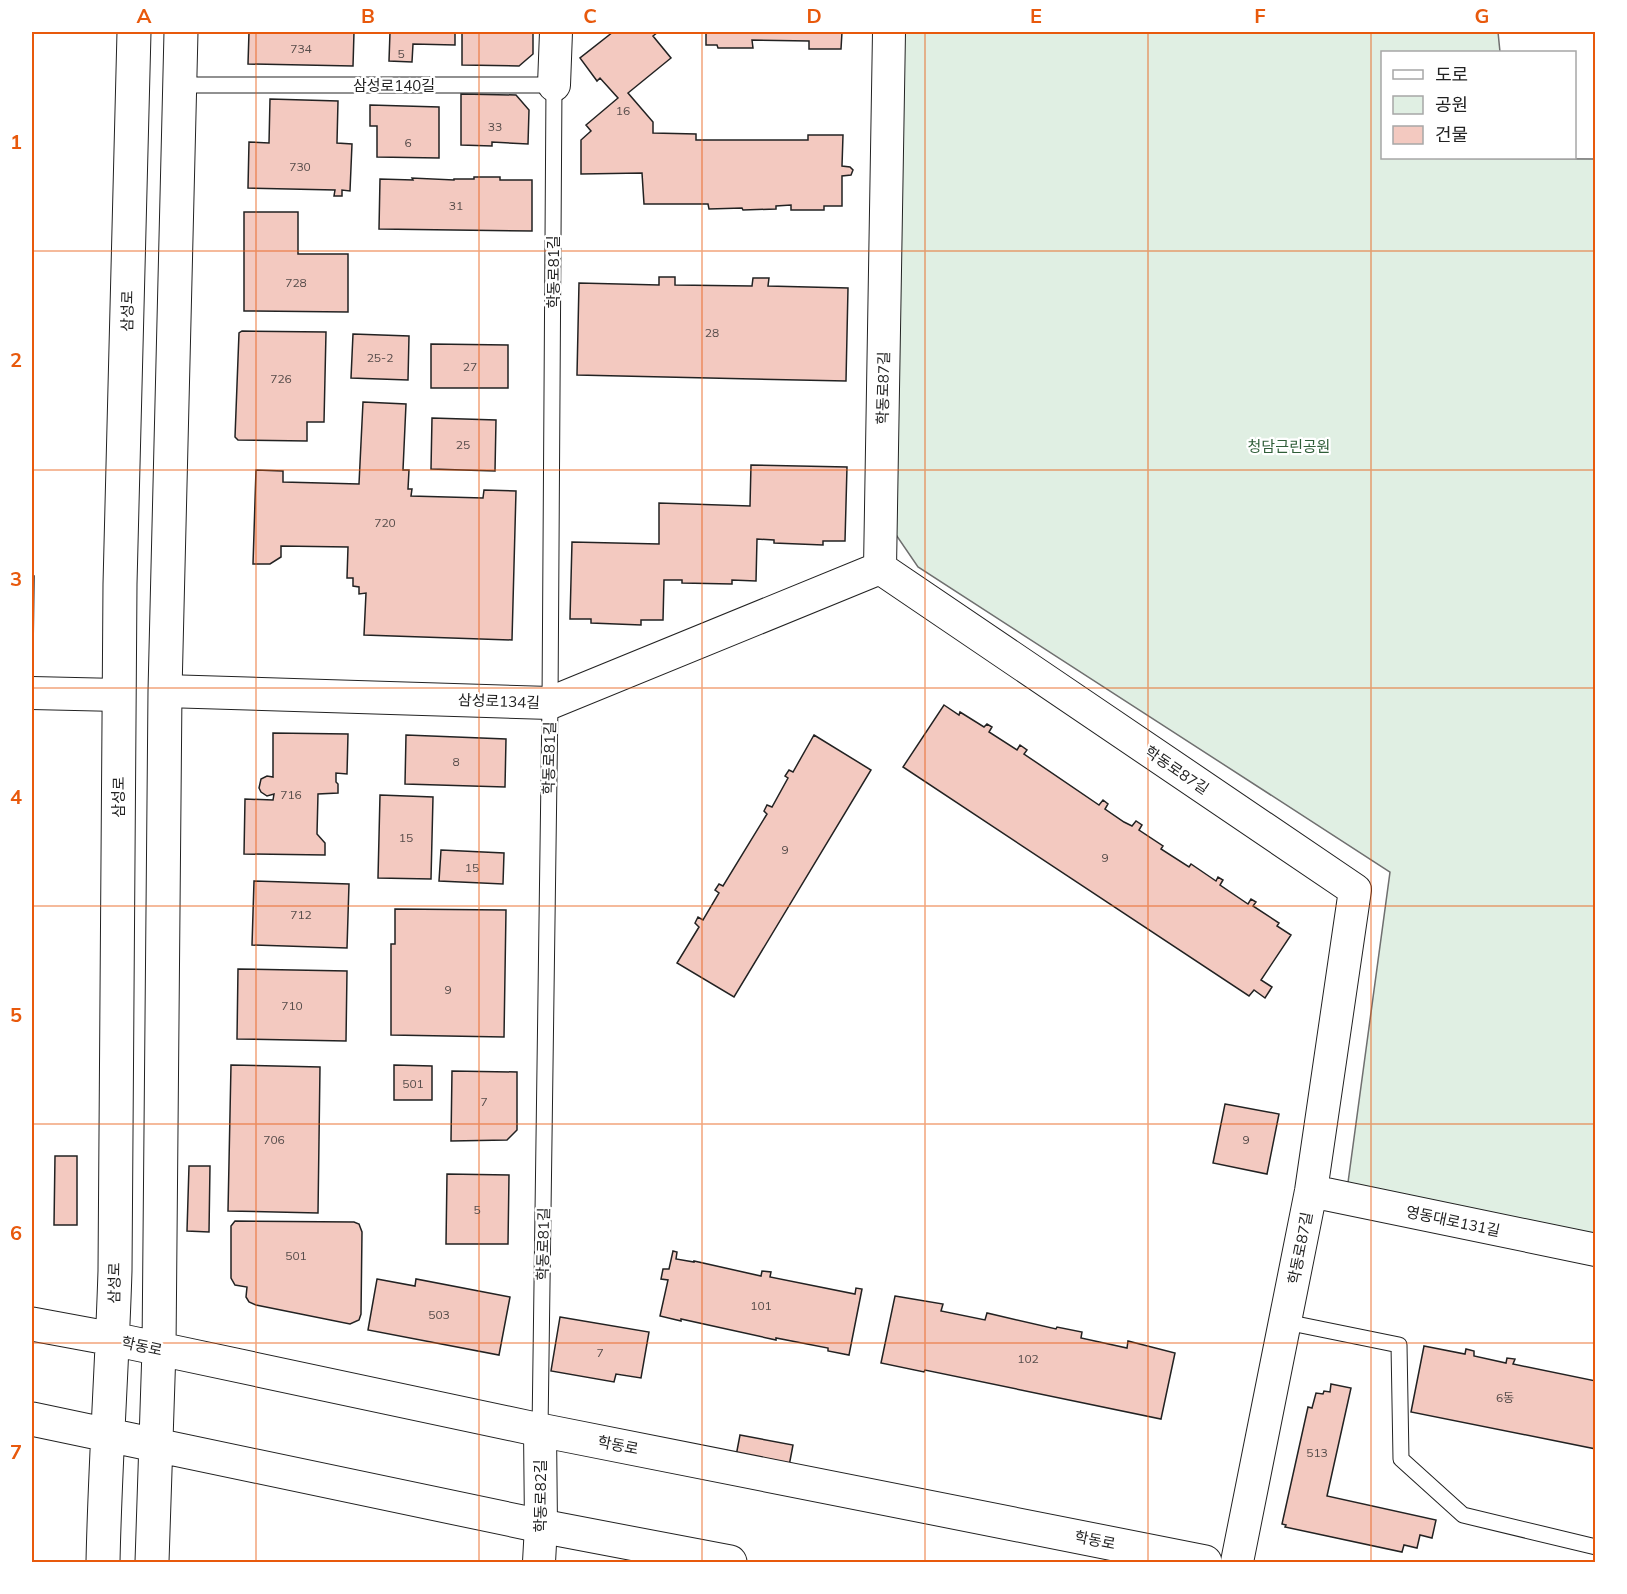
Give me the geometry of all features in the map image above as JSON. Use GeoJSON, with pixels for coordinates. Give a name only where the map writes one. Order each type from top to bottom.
{"type":"FeatureCollection","features":[{"type":"Feature","properties":{"kind":"main road","name":"삼성로"},"geometry":{"type":"LineString","coordinates":[[103,1563],[113,1339],[118,695],[134,32]]}},
{"type":"Feature","properties":{"kind":"main road"},"geometry":{"type":"LineString","coordinates":[[152,1563],[159,1349],[165,691],[181,32]]}},
{"type":"Feature","properties":{"kind":"main road","name":"학동로"},"geometry":{"type":"LineString","coordinates":[[32,1324],[113,1339],[540,1430],[1205,1563]]}},
{"type":"Feature","properties":{"kind":"main road"},"geometry":{"type":"LineString","coordinates":[[32,1419],[541,1526],[730,1563]]}},
{"type":"Feature","properties":{"kind":"street"},"geometry":{"type":"LineString","coordinates":[[554,86],[556,32]]}},
{"type":"Feature","properties":{"kind":"street","name":"학동로87길"},"geometry":{"type":"LineString","coordinates":[[889,32],[880,568],[1355,890],[1311,1191],[1237,1563]]}},
{"type":"Feature","properties":{"kind":"street","name":"삼성로134길"},"geometry":{"type":"LineString","coordinates":[[165,691],[550,702],[880,568]]}},
{"type":"Feature","properties":{"kind":"street"},"geometry":{"type":"LineString","coordinates":[[32,693],[118,695]]}},
{"type":"Feature","properties":{"kind":"street","name":"영동대로131길"},"geometry":{"type":"LineString","coordinates":[[1311,1191],[1596,1250]]}},
{"type":"Feature","properties":{"kind":"street","name":"학동로82길"},"geometry":{"type":"LineString","coordinates":[[539,1563],[540,1430]]}},
{"type":"Feature","properties":{"kind":"lane","name":"삼성로140길"},"geometry":{"type":"LineString","coordinates":[[180,85],[554,86]]}},
{"type":"Feature","properties":{"kind":"lane","name":"학동로81길"},"geometry":{"type":"LineString","coordinates":[[540,1430],[550,702],[554,86]]}},
{"type":"Feature","properties":{"kind":"lane"},"geometry":{"type":"LineString","coordinates":[[1286,1322],[1399,1345],[1401,1459],[1463,1515],[1596,1547]]}},
{"type":"Feature","properties":{"kind":"green space","name":"청담근린공원"},"geometry":{"type":"Polygon","coordinates":[[[903,32],[1498,32],[1500,51],[1381,51],[1381,159],[1595,159],[1595,1240],[1347,1190],[1390,872],[918,567],[890,526],[903,32]]]}},
{"type":"Feature","properties":{"kind":"building"},"geometry":{"type":"Polygon","coordinates":[[[249,32],[354,32],[353,66],[248,64],[249,32]]]}},
{"type":"Feature","properties":{"kind":"building"},"geometry":{"type":"Polygon","coordinates":[[[390,32],[455,32],[455,45],[413,44],[412,62],[389,61],[390,32]]]}},
{"type":"Feature","properties":{"kind":"building"},"geometry":{"type":"Polygon","coordinates":[[[462,32],[533,32],[533,54],[519,66],[462,65],[462,32]]]}},
{"type":"Feature","properties":{"kind":"building"},"geometry":{"type":"Polygon","coordinates":[[[613,32],[658,32],[653,36],[671,58],[628,93],[653,122],[653,133],[696,134],[696,140],[808,140],[808,135],[843,135],[842,166],[853,170],[851,175],[842,176],[842,206],[824,206],[824,210],[791,210],[791,205],[776,206],[776,209],[743,210],[742,208],[709,209],[708,204],[644,204],[642,173],[581,174],[581,140],[591,131],[586,125],[618,98],[600,78],[597,81],[580,58],[613,32]]]}},
{"type":"Feature","properties":{"kind":"building"},"geometry":{"type":"Polygon","coordinates":[[[706,32],[842,32],[841,49],[809,49],[809,41],[752,40],[753,48],[718,48],[717,45],[706,45],[706,32]]]}},
{"type":"Feature","properties":{"kind":"building"},"geometry":{"type":"Polygon","coordinates":[[[461,94],[516,95],[529,110],[528,144],[492,142],[492,146],[461,145],[461,94]]]}},
{"type":"Feature","properties":{"kind":"building"},"geometry":{"type":"Polygon","coordinates":[[[270,99],[338,101],[337,143],[352,144],[350,191],[342,190],[342,196],[334,196],[335,190],[248,188],[249,142],[269,143],[270,99]]]}},
{"type":"Feature","properties":{"kind":"building"},"geometry":{"type":"Polygon","coordinates":[[[370,105],[439,107],[439,158],[377,157],[377,126],[370,126],[370,105]]]}},
{"type":"Feature","properties":{"kind":"building"},"geometry":{"type":"Polygon","coordinates":[[[474,177],[532,180],[532,231],[379,229],[380,179],[454,180],[474,179],[474,177]]]}},
{"type":"Feature","properties":{"kind":"building"},"geometry":{"type":"Polygon","coordinates":[[[244,212],[298,212],[298,254],[348,254],[348,312],[244,311],[244,212]]]}},
{"type":"Feature","properties":{"kind":"building"},"geometry":{"type":"Polygon","coordinates":[[[659,277],[675,277],[675,285],[752,286],[753,278],[769,278],[768,286],[848,288],[846,381],[577,375],[579,283],[659,285],[659,277]]]}},
{"type":"Feature","properties":{"kind":"building"},"geometry":{"type":"Polygon","coordinates":[[[242,331],[326,332],[324,422],[307,422],[307,441],[238,440],[235,437],[239,333],[242,331]]]}},
{"type":"Feature","properties":{"kind":"building"},"geometry":{"type":"Polygon","coordinates":[[[353,334],[409,336],[408,380],[351,378],[353,334]]]}},
{"type":"Feature","properties":{"kind":"building"},"geometry":{"type":"Polygon","coordinates":[[[431,344],[508,345],[508,388],[431,388],[431,344]]]}},
{"type":"Feature","properties":{"kind":"building"},"geometry":{"type":"Polygon","coordinates":[[[363,402],[406,404],[403,470],[409,470],[408,489],[412,489],[411,496],[483,498],[484,490],[516,491],[512,640],[364,635],[366,593],[359,594],[359,587],[353,586],[353,578],[347,578],[348,547],[281,546],[281,557],[270,564],[253,564],[256,470],[283,471],[283,482],[359,484],[363,402]]]}},
{"type":"Feature","properties":{"kind":"building"},"geometry":{"type":"Polygon","coordinates":[[[432,418],[496,420],[495,471],[431,469],[432,418]]]}},
{"type":"Feature","properties":{"kind":"building"},"geometry":{"type":"Polygon","coordinates":[[[751,465],[847,467],[845,541],[823,541],[823,545],[774,543],[774,540],[757,539],[756,581],[732,580],[732,584],[682,583],[682,580],[664,580],[663,620],[641,620],[641,625],[591,623],[591,619],[570,619],[572,542],[659,544],[659,503],[750,506],[751,465]]]}},
{"type":"Feature","properties":{"kind":"building"},"geometry":{"type":"Polygon","coordinates":[[[32,576],[34,576],[32,654],[32,576]]]}},
{"type":"Feature","properties":{"kind":"building"},"geometry":{"type":"Polygon","coordinates":[[[944,705],[984,727],[987,724],[992,727],[989,732],[1017,750],[1020,745],[1027,750],[1024,754],[1099,805],[1103,800],[1108,804],[1105,809],[1124,822],[1132,826],[1136,821],[1142,825],[1139,830],[1163,846],[1161,849],[1189,867],[1191,864],[1216,881],[1218,877],[1223,880],[1220,885],[1248,904],[1251,899],[1256,902],[1253,906],[1279,923],[1277,926],[1291,935],[1261,980],[1272,987],[1265,998],[1254,990],[1249,996],[903,767],[944,705]]]}},
{"type":"Feature","properties":{"kind":"building"},"geometry":{"type":"Polygon","coordinates":[[[273,733],[348,734],[347,774],[336,773],[338,793],[318,794],[317,834],[325,843],[325,855],[244,854],[245,799],[273,800],[274,794],[267,796],[259,788],[261,779],[267,776],[273,777],[273,733]]]}},
{"type":"Feature","properties":{"kind":"building"},"geometry":{"type":"Polygon","coordinates":[[[406,735],[506,739],[505,787],[405,784],[406,735]]]}},
{"type":"Feature","properties":{"kind":"building"},"geometry":{"type":"Polygon","coordinates":[[[814,735],[871,770],[734,997],[677,963],[699,927],[695,923],[698,917],[703,920],[719,893],[715,890],[719,884],[723,886],[767,814],[764,811],[767,805],[772,807],[788,778],[785,776],[789,770],[793,772],[814,735]]]}},
{"type":"Feature","properties":{"kind":"building"},"geometry":{"type":"Polygon","coordinates":[[[380,795],[433,797],[431,879],[378,878],[380,795]]]}},
{"type":"Feature","properties":{"kind":"building"},"geometry":{"type":"Polygon","coordinates":[[[441,850],[504,853],[503,884],[439,881],[441,850]]]}},
{"type":"Feature","properties":{"kind":"building"},"geometry":{"type":"Polygon","coordinates":[[[254,881],[349,884],[347,948],[252,945],[254,881]]]}},
{"type":"Feature","properties":{"kind":"building"},"geometry":{"type":"Polygon","coordinates":[[[395,909],[506,910],[504,1037],[391,1035],[391,944],[395,944],[395,909]]]}},
{"type":"Feature","properties":{"kind":"building"},"geometry":{"type":"Polygon","coordinates":[[[238,969],[347,971],[346,1041],[237,1039],[238,969]]]}},
{"type":"Feature","properties":{"kind":"building"},"geometry":{"type":"Polygon","coordinates":[[[231,1065],[320,1067],[318,1213],[228,1211],[231,1065]]]}},
{"type":"Feature","properties":{"kind":"building"},"geometry":{"type":"Polygon","coordinates":[[[394,1065],[432,1066],[432,1100],[394,1100],[394,1065]]]}},
{"type":"Feature","properties":{"kind":"building"},"geometry":{"type":"Polygon","coordinates":[[[452,1071],[517,1072],[517,1130],[507,1140],[451,1141],[452,1071]]]}},
{"type":"Feature","properties":{"kind":"building"},"geometry":{"type":"Polygon","coordinates":[[[1225,1104],[1279,1114],[1267,1174],[1213,1163],[1225,1104]]]}},
{"type":"Feature","properties":{"kind":"building"},"geometry":{"type":"Polygon","coordinates":[[[55,1156],[77,1156],[77,1225],[54,1225],[55,1156]]]}},
{"type":"Feature","properties":{"kind":"building"},"geometry":{"type":"Polygon","coordinates":[[[189,1166],[210,1166],[209,1232],[187,1231],[189,1166]]]}},
{"type":"Feature","properties":{"kind":"building"},"geometry":{"type":"Polygon","coordinates":[[[447,1174],[509,1175],[508,1244],[446,1244],[447,1174]]]}},
{"type":"Feature","properties":{"kind":"building"},"geometry":{"type":"Polygon","coordinates":[[[235,1221],[354,1222],[359,1224],[362,1232],[359,1320],[350,1324],[249,1302],[246,1297],[247,1287],[235,1285],[231,1278],[231,1226],[235,1221]]]}},
{"type":"Feature","properties":{"kind":"building"},"geometry":{"type":"Polygon","coordinates":[[[673,1251],[677,1252],[676,1259],[761,1276],[762,1271],[771,1272],[770,1277],[855,1294],[856,1288],[862,1289],[849,1355],[828,1351],[828,1348],[776,1338],[776,1340],[660,1316],[668,1280],[661,1279],[663,1269],[669,1269],[673,1251]]]}},
{"type":"Feature","properties":{"kind":"building"},"geometry":{"type":"Polygon","coordinates":[[[377,1279],[415,1286],[416,1279],[510,1297],[499,1355],[368,1330],[377,1279]]]}},
{"type":"Feature","properties":{"kind":"building"},"geometry":{"type":"Polygon","coordinates":[[[895,1296],[943,1304],[941,1311],[985,1320],[987,1313],[1056,1329],[1057,1327],[1082,1332],[1081,1338],[1127,1348],[1128,1341],[1175,1353],[1161,1419],[881,1363],[895,1296]]]}},
{"type":"Feature","properties":{"kind":"building"},"geometry":{"type":"Polygon","coordinates":[[[560,1317],[649,1332],[641,1378],[616,1374],[614,1382],[551,1371],[560,1317]]]}},
{"type":"Feature","properties":{"kind":"building"},"geometry":{"type":"Polygon","coordinates":[[[1424,1346],[1465,1354],[1466,1349],[1474,1351],[1474,1356],[1506,1363],[1507,1358],[1515,1359],[1513,1364],[1596,1381],[1596,1449],[1411,1412],[1424,1346]]]}},
{"type":"Feature","properties":{"kind":"building"},"geometry":{"type":"Polygon","coordinates":[[[1331,1384],[1351,1388],[1327,1496],[1436,1520],[1432,1538],[1420,1535],[1417,1548],[1404,1545],[1402,1552],[1285,1527],[1286,1525],[1282,1524],[1308,1407],[1312,1408],[1316,1393],[1330,1392],[1331,1384]]]}},
{"type":"Feature","properties":{"kind":"building"},"geometry":{"type":"Polygon","coordinates":[[[740,1435],[793,1445],[789,1466],[736,1456],[740,1435]]]}}]}
